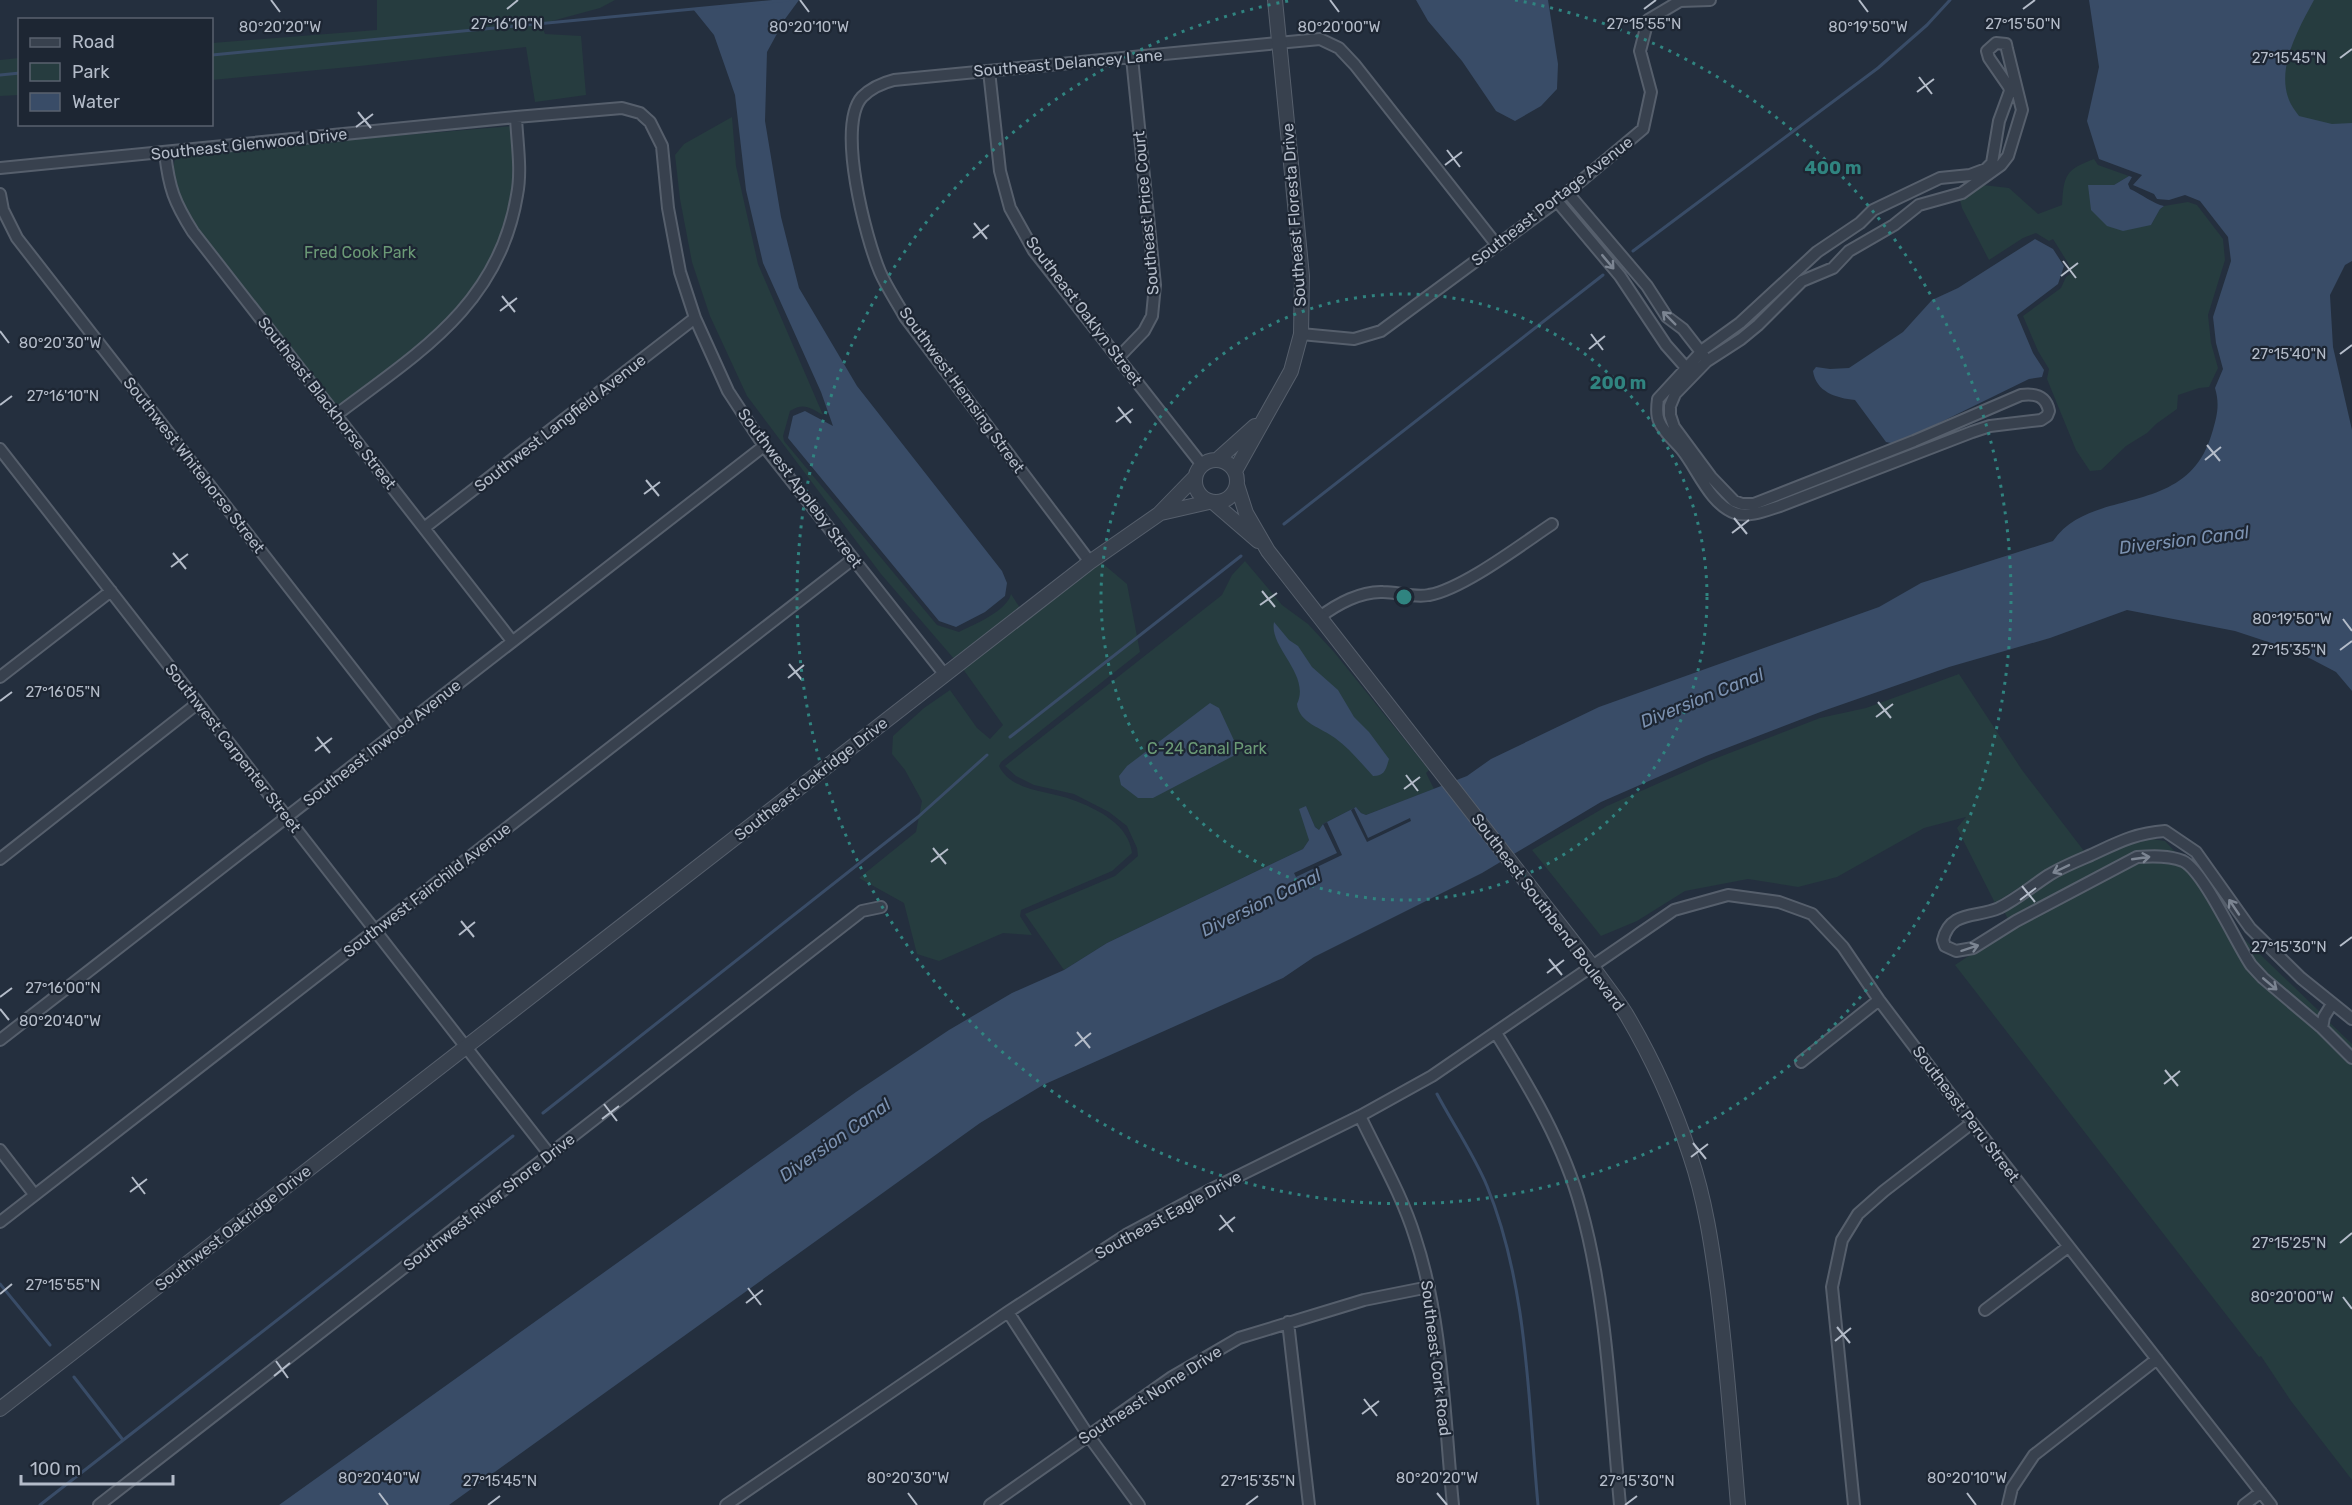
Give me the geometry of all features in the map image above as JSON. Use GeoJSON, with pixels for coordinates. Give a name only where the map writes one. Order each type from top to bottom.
{"type":"FeatureCollection","features":[{"type":"Feature","properties":{"kind":"street","name":"Southeast Floresta Drive"},"geometry":{"type":"LineString","coordinates":[[1236,478],[1261,421],[1291,371],[1301,334],[1302,276],[1275,0]]}},
{"type":"Feature","properties":{"kind":"street","name":"Southeast Portage Avenue"},"geometry":{"type":"LineString","coordinates":[[1301,334],[1354,339],[1381,331],[1557,201],[1643,129],[1650,92],[1640,51],[1647,20],[1680,1],[1710,0]]}},
{"type":"Feature","properties":{"kind":"street","name":"Southeast Delancey Lane"},"geometry":{"type":"LineString","coordinates":[[861,98],[878,85],[894,80],[1320,39],[1339,48],[1362,74],[1496,244]]}},
{"type":"Feature","properties":{"kind":"street","name":"Southeast Price Court"},"geometry":{"type":"LineString","coordinates":[[1119,357],[1144,331],[1152,316],[1155,285],[1132,58]]}},
{"type":"Feature","properties":{"kind":"street","name":"Southeast Oaklyn Street"},"geometry":{"type":"LineString","coordinates":[[989,71],[999,171],[1010,208],[1034,251],[1119,357],[1198,471]]}},
{"type":"Feature","properties":{"kind":"street"},"geometry":{"type":"LineString","coordinates":[[1751,509],[1780,506],[1990,426],[2041,420],[2048,416],[2048,403],[2038,395],[2031,393],[2021,395],[1738,514],[1728,510],[1702,481],[1696,464],[1660,423],[1657,408],[1658,399],[1704,356],[1758,325],[1791,284],[1817,252],[1864,219],[1873,210],[1885,202],[1940,178],[1970,175],[1988,171],[2001,165],[2008,156],[2022,110],[2012,85],[1999,121],[1992,163],[1988,171],[1962,193],[1918,206],[1894,225],[1849,251],[1833,268],[1791,284]]}},
{"type":"Feature","properties":{"kind":"street","name":"Southwest Hemsing Street"},"geometry":{"type":"LineString","coordinates":[[861,98],[853,116],[852,144],[856,183],[868,237],[881,274],[905,317],[1090,562]]}},
{"type":"Feature","properties":{"kind":"street","name":"Southeast Glenwood Drive"},"geometry":{"type":"LineString","coordinates":[[0,168],[516,117],[622,108],[640,113]]}},
{"type":"Feature","properties":{"kind":"street","name":"Southwest Appleby Street"},"geometry":{"type":"LineString","coordinates":[[640,113],[650,122],[662,146],[668,208],[680,272],[695,318],[728,391],[764,446],[945,675]]}},
{"type":"Feature","properties":{"kind":"street"},"geometry":{"type":"LineString","coordinates":[[336,415],[437,338],[472,302],[505,244],[518,194],[516,117]]}},
{"type":"Feature","properties":{"kind":"street","name":"Southeast Blackhorse Street"},"geometry":{"type":"LineString","coordinates":[[165,153],[168,181],[176,206],[193,232],[513,641]]}},
{"type":"Feature","properties":{"kind":"street"},"geometry":{"type":"LineString","coordinates":[[1567,192],[1647,286],[1666,317],[1683,329],[1704,356]]}},
{"type":"Feature","properties":{"kind":"street","name":"Southwest Whitehorse Street"},"geometry":{"type":"LineString","coordinates":[[0,194],[3,210],[17,238],[400,730]]}},
{"type":"Feature","properties":{"kind":"street"},"geometry":{"type":"LineString","coordinates":[[1557,201],[1620,276],[1666,345],[1689,371]]}},
{"type":"Feature","properties":{"kind":"street"},"geometry":{"type":"LineString","coordinates":[[1864,219],[1875,235]]}},
{"type":"Feature","properties":{"kind":"street"},"geometry":{"type":"LineString","coordinates":[[1589,239],[1600,230]]}},
{"type":"Feature","properties":{"kind":"street","name":"Southwest Langfield Avenue"},"geometry":{"type":"LineString","coordinates":[[424,528],[695,318]]}},
{"type":"Feature","properties":{"kind":"street","name":"Southeast Floresta Drive"},"geometry":{"type":"LineString","coordinates":[[1217,460],[1261,421]]}},
{"type":"Feature","properties":{"kind":"street"},"geometry":{"type":"LineString","coordinates":[[1950,426],[1954,439]]}},
{"type":"Feature","properties":{"kind":"street","name":"Southeast Inwood Avenue"},"geometry":{"type":"LineString","coordinates":[[0,1040],[764,446]]}},
{"type":"Feature","properties":{"kind":"street","name":"Southwest Carpenter Street"},"geometry":{"type":"LineString","coordinates":[[0,449],[550,1155]]}},
{"type":"Feature","properties":{"kind":"street"},"geometry":{"type":"LineString","coordinates":[[1217,460],[1224,461],[1236,478],[1231,496],[1220,502],[1212,502],[1204,499],[1196,490],[1198,471],[1217,460]]}},
{"type":"Feature","properties":{"kind":"street"},"geometry":{"type":"LineString","coordinates":[[1864,461],[1867,472]]}},
{"type":"Feature","properties":{"kind":"street","name":"Southeast Oakridge Drive"},"geometry":{"type":"LineString","coordinates":[[466,1047],[1090,562],[1159,514],[1198,471]]}},
{"type":"Feature","properties":{"kind":"street","name":"Southeast Southbend Boulevard"},"geometry":{"type":"LineString","coordinates":[[1236,478],[1246,513],[1268,551],[1592,966],[1625,1013],[1642,1044],[1673,1108],[1691,1157],[1703,1203],[1712,1248],[1722,1326],[1738,1505]]}},
{"type":"Feature","properties":{"kind":"street","name":"Southeast Oakridge Drive"},"geometry":{"type":"LineString","coordinates":[[1159,514],[1212,502]]}},
{"type":"Feature","properties":{"kind":"street","name":"Southeast Southbend Boulevard"},"geometry":{"type":"LineString","coordinates":[[1212,502],[1268,551]]}},
{"type":"Feature","properties":{"kind":"street"},"geometry":{"type":"LineString","coordinates":[[1320,617],[1329,610],[1365,594],[1382,591],[1427,596],[1451,589],[1552,524]]}},
{"type":"Feature","properties":{"kind":"street","name":"Southwest Fairchild Avenue"},"geometry":{"type":"LineString","coordinates":[[0,1222],[853,559]]}},
{"type":"Feature","properties":{"kind":"street"},"geometry":{"type":"LineString","coordinates":[[0,677],[111,591]]}},
{"type":"Feature","properties":{"kind":"street"},"geometry":{"type":"LineString","coordinates":[[0,859],[198,703]]}},
{"type":"Feature","properties":{"kind":"street"},"geometry":{"type":"LineString","coordinates":[[2352,1019],[2332,1004],[2250,928],[2203,861],[2190,848],[2165,831],[2127,837],[2051,873],[1997,909],[1955,921],[1945,932],[1943,940],[1945,946],[1956,951],[1973,948],[2006,927],[2137,857],[2150,856],[2181,860],[2197,874],[2251,965],[2352,1058]]}},
{"type":"Feature","properties":{"kind":"street"},"geometry":{"type":"LineString","coordinates":[[2181,860],[2190,848]]}},
{"type":"Feature","properties":{"kind":"street","name":"Southeast Peru Street"},"geometry":{"type":"LineString","coordinates":[[1592,966],[1674,910],[1728,895],[1779,902],[1812,914],[1843,947],[1879,1000],[1972,1123],[2271,1505]]}},
{"type":"Feature","properties":{"kind":"street","name":"Southwest River Shore Drive"},"geometry":{"type":"LineString","coordinates":[[99,1505],[862,911],[881,907]]}},
{"type":"Feature","properties":{"kind":"street"},"geometry":{"type":"LineString","coordinates":[[1997,909],[2006,927]]}},
{"type":"Feature","properties":{"kind":"street","name":"Southeast Eagle Drive"},"geometry":{"type":"LineString","coordinates":[[726,1505],[1008,1312],[1126,1235],[1212,1189],[1360,1116],[1432,1076],[1592,966]]}},
{"type":"Feature","properties":{"kind":"street"},"geometry":{"type":"LineString","coordinates":[[1801,1062],[1879,1000]]}},
{"type":"Feature","properties":{"kind":"street"},"geometry":{"type":"LineString","coordinates":[[2322,1028],[2324,1017],[2332,1004]]}},
{"type":"Feature","properties":{"kind":"street"},"geometry":{"type":"LineString","coordinates":[[1496,1033],[1534,1096],[1562,1155],[1581,1206],[1592,1252],[1599,1299],[1620,1505]]}},
{"type":"Feature","properties":{"kind":"street","name":"Southwest Oakridge Drive"},"geometry":{"type":"LineString","coordinates":[[0,1409],[466,1047]]}},
{"type":"Feature","properties":{"kind":"street","name":"Southeast Cork Road"},"geometry":{"type":"LineString","coordinates":[[1360,1116],[1404,1208],[1429,1287],[1436,1331],[1453,1505]]}},
{"type":"Feature","properties":{"kind":"street"},"geometry":{"type":"LineString","coordinates":[[1854,1505],[1832,1287],[1842,1240],[1858,1214],[1972,1123]]}},
{"type":"Feature","properties":{"kind":"street"},"geometry":{"type":"LineString","coordinates":[[0,1150],[34,1194]]}},
{"type":"Feature","properties":{"kind":"street"},"geometry":{"type":"LineString","coordinates":[[1985,1310],[2068,1247]]}},
{"type":"Feature","properties":{"kind":"street","name":"Southeast Nome Drive"},"geometry":{"type":"LineString","coordinates":[[990,1505],[1172,1377],[1239,1338],[1364,1300],[1429,1287]]}},
{"type":"Feature","properties":{"kind":"street"},"geometry":{"type":"LineString","coordinates":[[1008,1312],[1088,1435],[1139,1505]]}},
{"type":"Feature","properties":{"kind":"street"},"geometry":{"type":"LineString","coordinates":[[1288,1322],[1308,1505]]}},
{"type":"Feature","properties":{"kind":"street"},"geometry":{"type":"LineString","coordinates":[[2008,1505],[2012,1488],[2034,1455],[2157,1359]]}},
{"type":"Feature","properties":{"kind":"street"},"geometry":{"type":"LineString","coordinates":[[2244,1505],[2261,1492]]}},
{"type":"Feature","properties":{"kind":"green space"},"geometry":{"type":"Polygon","coordinates":[[[377,0],[615,0],[600,8],[541,24],[545,34],[581,36],[586,95],[535,102],[526,47],[213,80],[213,43],[377,30],[377,0]]]}},
{"type":"Feature","properties":{"kind":"green space"},"geometry":{"type":"Polygon","coordinates":[[[2290,0],[2352,0],[2352,148],[2301,154],[2260,64],[2290,0]]]}},
{"type":"Feature","properties":{"kind":"green space"},"geometry":{"type":"Polygon","coordinates":[[[18,58],[18,95],[0,96],[0,60],[18,58]]]}},
{"type":"Feature","properties":{"kind":"green space"},"geometry":{"type":"Polygon","coordinates":[[[732,117],[736,166],[758,264],[823,415],[803,406],[790,411],[783,436],[784,441],[937,625],[959,632],[996,612],[1011,594],[1020,608],[955,660],[881,574],[747,396],[710,316],[692,262],[680,199],[675,155],[684,144],[732,117]]]}},
{"type":"Feature","properties":{"kind":"green space","name":"Fred Cook Park"},"geometry":{"type":"Polygon","coordinates":[[[513,126],[513,196],[503,238],[473,291],[435,335],[337,411],[200,231],[180,197],[174,179],[175,159],[201,152],[513,126]]]}},
{"type":"Feature","properties":{"kind":"green space"},"geometry":{"type":"Polygon","coordinates":[[[2094,159],[2098,165],[2129,176],[2114,185],[2151,225],[2164,206],[2188,202],[2197,205],[2223,239],[2225,260],[2208,315],[2211,343],[2218,368],[2209,387],[2178,395],[2177,409],[2147,433],[2126,446],[2101,470],[2090,471],[2076,450],[2047,379],[2049,369],[2038,351],[2023,316],[2061,288],[2066,277],[2072,273],[2068,263],[2053,239],[2049,241],[2036,233],[2023,238],[1989,260],[1960,200],[1983,185],[2009,188],[2038,214],[2062,205],[2065,180],[2068,175],[2072,170],[2094,159]]]}},
{"type":"Feature","properties":{"kind":"green space","name":"C-24 Canal Park"},"geometry":{"type":"Polygon","coordinates":[[[1245,561],[1282,605],[1308,624],[1334,652],[1429,770],[1426,773],[1434,789],[1366,815],[1356,807],[1323,824],[1319,830],[1315,827],[1306,806],[1309,840],[1303,849],[1107,943],[1064,970],[1025,914],[1115,876],[1138,856],[1137,848],[1127,826],[1109,812],[1074,794],[1034,785],[1016,776],[1005,766],[1222,595],[1232,575],[1245,561]]]}},
{"type":"Feature","properties":{"kind":"green space"},"geometry":{"type":"Polygon","coordinates":[[[1102,563],[1127,584],[1140,652],[1001,762],[999,766],[1005,775],[1022,786],[1073,800],[1102,813],[1119,826],[1125,834],[1132,853],[1112,871],[1021,910],[1020,916],[1032,935],[1003,933],[939,961],[917,954],[904,903],[859,878],[916,832],[922,801],[905,770],[892,754],[893,736],[924,708],[950,690],[977,728],[990,739],[1003,725],[963,669],[1091,569],[1102,563]]]}},
{"type":"Feature","properties":{"kind":"green space"},"geometry":{"type":"Polygon","coordinates":[[[1959,674],[2022,770],[2084,851],[2048,869],[1995,903],[1957,828],[1966,817],[1924,828],[1837,877],[1798,887],[1748,879],[1685,891],[1637,921],[1601,936],[1532,850],[1607,806],[1709,761],[1820,718],[1866,708],[1959,674]]]}},
{"type":"Feature","properties":{"kind":"green space"},"geometry":{"type":"Polygon","coordinates":[[[2146,838],[2165,841],[2178,855],[2174,861],[2182,868],[2185,865],[2241,936],[2320,1012],[2316,1032],[2327,1035],[2329,1022],[2352,1044],[2352,1480],[2291,1401],[2261,1356],[2259,1357],[1955,965],[2002,934],[2013,930],[2004,911],[2054,878],[2146,838]]]}},
{"type":"Feature","properties":{"kind":"water"},"geometry":{"type":"Polygon","coordinates":[[[799,0],[785,19],[767,52],[765,121],[781,217],[799,288],[857,386],[1002,571],[1007,583],[1005,596],[985,612],[956,627],[939,621],[788,438],[793,416],[805,411],[833,426],[821,392],[763,263],[746,190],[735,95],[714,35],[693,9],[799,0]]]}},
{"type":"Feature","properties":{"kind":"water"},"geometry":{"type":"Polygon","coordinates":[[[1416,0],[1548,0],[1558,64],[1557,89],[1541,106],[1515,121],[1496,111],[1462,61],[1428,21],[1416,0]]]}},
{"type":"Feature","properties":{"kind":"water","name":"Diversion Canal"},"geometry":{"type":"Polygon","coordinates":[[[2089,0],[2314,0],[2296,35],[2285,74],[2290,102],[2299,116],[2332,124],[2352,123],[2352,261],[2345,265],[2330,295],[2333,347],[2352,430],[2352,691],[2336,672],[2296,651],[2235,631],[2127,610],[2050,638],[1949,667],[1823,711],[1706,756],[1601,802],[1482,873],[1314,957],[1283,978],[1043,1085],[980,1123],[449,1505],[279,1505],[856,1092],[949,1030],[1012,993],[1064,970],[1107,943],[1303,849],[1309,840],[1299,809],[1306,806],[1315,827],[1319,830],[1323,824],[1356,807],[1366,815],[1467,776],[1491,759],[1599,707],[1879,607],[1921,583],[2053,541],[2070,524],[2090,513],[2161,491],[2182,479],[2200,460],[2212,433],[2216,416],[2218,405],[2215,388],[2223,369],[2216,343],[2213,317],[2231,261],[2228,237],[2200,201],[2185,195],[2169,200],[2157,199],[2154,194],[2133,185],[2142,175],[2099,159],[2087,121],[2099,67],[2089,0]]]}},
{"type":"Feature","properties":{"kind":"water"},"geometry":{"type":"Polygon","coordinates":[[[2129,176],[2132,177],[2128,184],[2130,189],[2164,206],[2151,225],[2123,231],[2107,226],[2091,210],[2088,185],[2114,185],[2129,176]]]}},
{"type":"Feature","properties":{"kind":"water"},"geometry":{"type":"Polygon","coordinates":[[[2035,239],[2053,249],[2064,266],[2058,284],[2017,315],[2033,353],[2044,370],[2042,377],[2029,379],[1896,444],[1886,442],[1855,400],[1828,393],[1818,384],[1813,371],[1816,367],[1849,368],[1903,332],[1932,300],[1958,288],[2035,239]]]}},
{"type":"Feature","properties":{"kind":"water"},"geometry":{"type":"Polygon","coordinates":[[[1274,622],[1289,640],[1298,646],[1312,667],[1338,690],[1354,717],[1369,732],[1389,759],[1383,773],[1373,776],[1340,742],[1302,716],[1297,704],[1300,693],[1299,682],[1277,642],[1274,622]]]}},
{"type":"Feature","properties":{"kind":"water"},"geometry":{"type":"Polygon","coordinates":[[[1210,703],[1219,708],[1238,749],[1237,754],[1153,798],[1138,798],[1121,785],[1119,776],[1127,766],[1210,703]]]}},
{"type":"Feature","properties":{"kind":"pier"},"geometry":{"type":"Polygon","coordinates":[[[1354,808],[1368,838],[1410,818],[1411,821],[1367,842],[1351,810],[1354,808]]]}},
{"type":"Feature","properties":{"kind":"pier"},"geometry":{"type":"Polygon","coordinates":[[[1327,822],[1342,855],[1296,877],[1294,873],[1337,853],[1323,824],[1327,822]]]}},
{"type":"Feature","properties":{"kind":"waterway"},"geometry":{"type":"LineString","coordinates":[[213,55],[788,0]]}},
{"type":"Feature","properties":{"kind":"waterway"},"geometry":{"type":"LineString","coordinates":[[1633,251],[1878,68],[1927,25],[1950,0]]}},
{"type":"Feature","properties":{"kind":"waterway"},"geometry":{"type":"LineString","coordinates":[[0,75],[18,73]]}},
{"type":"Feature","properties":{"kind":"waterway"},"geometry":{"type":"LineString","coordinates":[[1284,524],[1603,275]]}},
{"type":"Feature","properties":{"kind":"waterway"},"geometry":{"type":"LineString","coordinates":[[1010,737],[1241,556]]}},
{"type":"Feature","properties":{"kind":"waterway"},"geometry":{"type":"LineString","coordinates":[[543,1113],[918,817],[987,755]]}},
{"type":"Feature","properties":{"kind":"waterway"},"geometry":{"type":"LineString","coordinates":[[1437,1094],[1482,1174],[1501,1224],[1511,1264],[1524,1344],[1538,1505]]}},
{"type":"Feature","properties":{"kind":"waterway"},"geometry":{"type":"LineString","coordinates":[[40,1505],[513,1136]]}},
{"type":"Feature","properties":{"kind":"waterway"},"geometry":{"type":"LineString","coordinates":[[0,1284],[50,1345]]}},
{"type":"Feature","properties":{"kind":"waterway"},"geometry":{"type":"LineString","coordinates":[[74,1377],[123,1440]]}}]}
